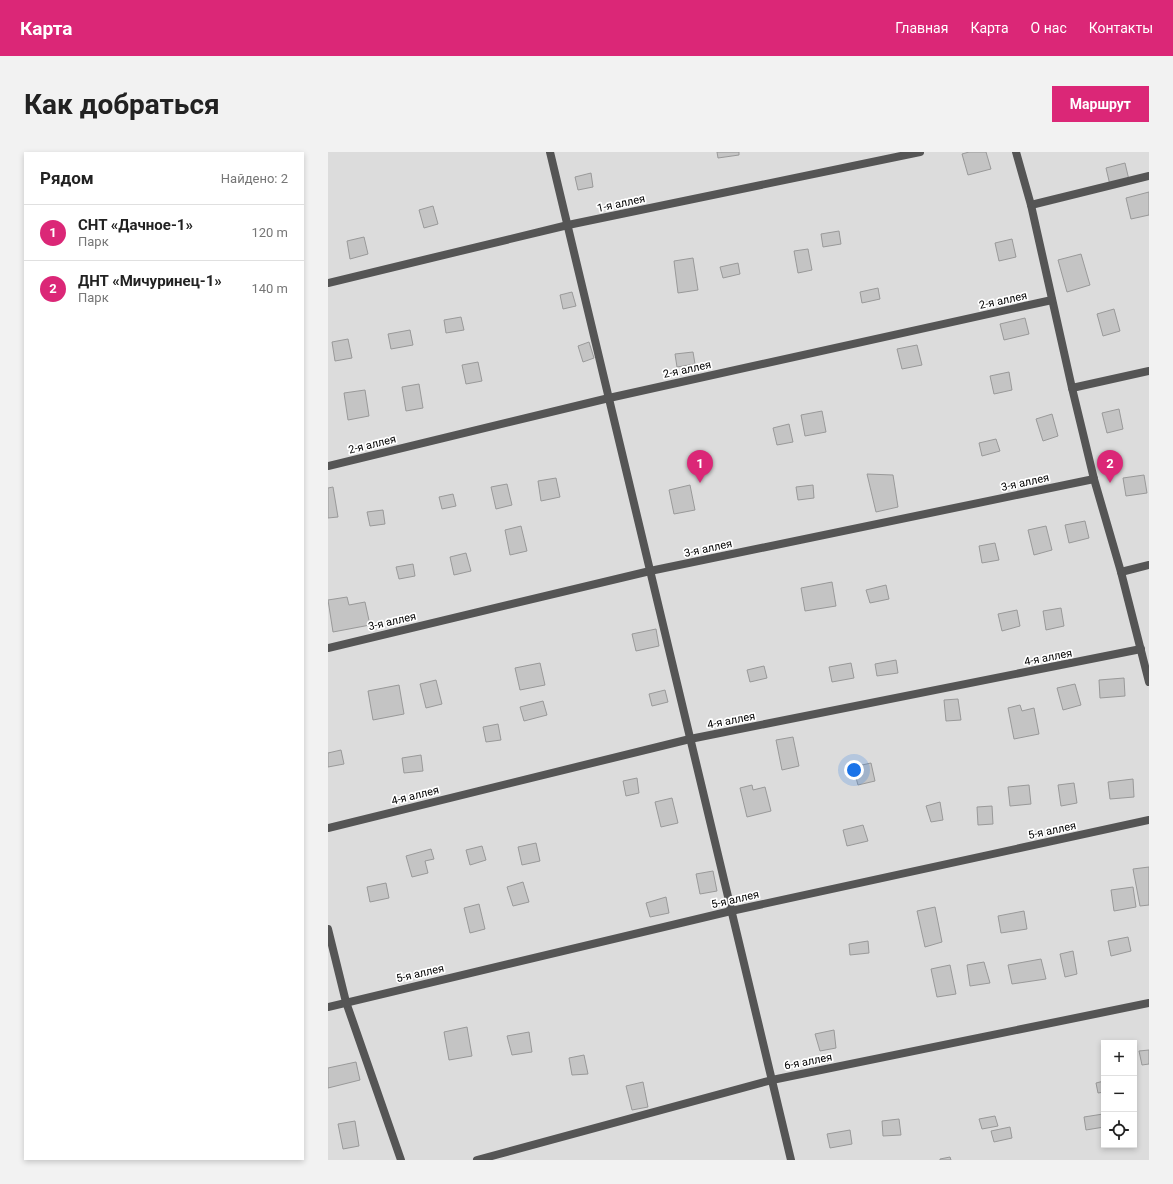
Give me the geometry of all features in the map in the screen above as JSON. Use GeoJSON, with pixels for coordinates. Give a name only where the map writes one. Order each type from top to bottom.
{"type":"FeatureCollection","features":[{"type":"Feature","properties":{"kind":"lane"},"geometry":{"type":"LineString","coordinates":[[550,152],[791,1160]]}},
{"type":"Feature","properties":{"kind":"lane","name":"1-я аллея"},"geometry":{"type":"LineString","coordinates":[[328,283],[568,225],[920,152]]}},
{"type":"Feature","properties":{"kind":"lane"},"geometry":{"type":"LineString","coordinates":[[1016,152],[1031,205],[1094,479],[1122,572],[1149,682]]}},
{"type":"Feature","properties":{"kind":"lane"},"geometry":{"type":"LineString","coordinates":[[1031,205],[1149,176]]}},
{"type":"Feature","properties":{"kind":"lane","name":"2-я аллея"},"geometry":{"type":"LineString","coordinates":[[328,466],[609,398],[1052,300]]}},
{"type":"Feature","properties":{"kind":"lane"},"geometry":{"type":"LineString","coordinates":[[1072,388],[1149,371]]}},
{"type":"Feature","properties":{"kind":"lane","name":"3-я аллея"},"geometry":{"type":"LineString","coordinates":[[328,648],[650,571],[1094,479]]}},
{"type":"Feature","properties":{"kind":"lane"},"geometry":{"type":"LineString","coordinates":[[1122,572],[1149,565]]}},
{"type":"Feature","properties":{"kind":"lane","name":"4-я аллея"},"geometry":{"type":"LineString","coordinates":[[328,828],[690,739],[1141,650]]}},
{"type":"Feature","properties":{"kind":"lane","name":"5-я аллея"},"geometry":{"type":"LineString","coordinates":[[328,1007],[732,911],[1149,820]]}},
{"type":"Feature","properties":{"kind":"lane"},"geometry":{"type":"LineString","coordinates":[[328,929],[346,1002],[401,1160]]}},
{"type":"Feature","properties":{"kind":"lane","name":"6-я аллея"},"geometry":{"type":"LineString","coordinates":[[477,1160],[772,1080],[1149,1004]]}},
{"type":"Feature","properties":{"kind":"shaded area"},"geometry":{"type":"Polygon","coordinates":[[[328,152],[1149,152],[1149,1160],[328,1160],[328,152]]]}},
{"type":"Feature","properties":{"kind":"building"},"geometry":{"type":"Polygon","coordinates":[[[717,152],[739,152],[739,155],[718,158],[717,152]]]}},
{"type":"Feature","properties":{"kind":"building"},"geometry":{"type":"Polygon","coordinates":[[[969,152],[986,152],[991,169],[968,175],[962,154],[969,152]]]}},
{"type":"Feature","properties":{"kind":"building"},"geometry":{"type":"Polygon","coordinates":[[[1125,163],[1129,180],[1110,185],[1106,168],[1125,163]]]}},
{"type":"Feature","properties":{"kind":"building"},"geometry":{"type":"Polygon","coordinates":[[[591,173],[593,187],[578,190],[575,177],[591,173]]]}},
{"type":"Feature","properties":{"kind":"building"},"geometry":{"type":"Polygon","coordinates":[[[1149,192],[1149,215],[1131,219],[1126,198],[1149,192]]]}},
{"type":"Feature","properties":{"kind":"building"},"geometry":{"type":"Polygon","coordinates":[[[433,206],[438,224],[424,228],[419,210],[433,206]]]}},
{"type":"Feature","properties":{"kind":"building"},"geometry":{"type":"Polygon","coordinates":[[[839,231],[841,244],[823,247],[821,234],[839,231]]]}},
{"type":"Feature","properties":{"kind":"building"},"geometry":{"type":"Polygon","coordinates":[[[364,237],[368,254],[350,259],[347,241],[364,237]]]}},
{"type":"Feature","properties":{"kind":"building"},"geometry":{"type":"Polygon","coordinates":[[[1012,239],[1016,257],[999,261],[995,243],[1012,239]]]}},
{"type":"Feature","properties":{"kind":"building"},"geometry":{"type":"Polygon","coordinates":[[[808,249],[812,270],[798,273],[794,251],[808,249]]]}},
{"type":"Feature","properties":{"kind":"building"},"geometry":{"type":"Polygon","coordinates":[[[1081,254],[1090,285],[1067,292],[1058,260],[1081,254]]]}},
{"type":"Feature","properties":{"kind":"building"},"geometry":{"type":"Polygon","coordinates":[[[693,258],[698,290],[678,293],[674,261],[693,258]]]}},
{"type":"Feature","properties":{"kind":"building"},"geometry":{"type":"Polygon","coordinates":[[[738,263],[740,274],[723,278],[720,267],[738,263]]]}},
{"type":"Feature","properties":{"kind":"building"},"geometry":{"type":"Polygon","coordinates":[[[878,288],[880,299],[862,303],[860,292],[878,288]]]}},
{"type":"Feature","properties":{"kind":"building"},"geometry":{"type":"Polygon","coordinates":[[[572,292],[576,306],[563,309],[560,295],[572,292]]]}},
{"type":"Feature","properties":{"kind":"building"},"geometry":{"type":"Polygon","coordinates":[[[1114,309],[1120,331],[1103,336],[1097,314],[1114,309]]]}},
{"type":"Feature","properties":{"kind":"building"},"geometry":{"type":"Polygon","coordinates":[[[461,317],[464,330],[446,333],[444,320],[461,317]]]}},
{"type":"Feature","properties":{"kind":"building"},"geometry":{"type":"Polygon","coordinates":[[[1025,318],[1029,334],[1004,340],[1000,324],[1025,318]]]}},
{"type":"Feature","properties":{"kind":"building"},"geometry":{"type":"Polygon","coordinates":[[[410,330],[413,345],[391,349],[388,334],[410,330]]]}},
{"type":"Feature","properties":{"kind":"building"},"geometry":{"type":"Polygon","coordinates":[[[348,339],[352,358],[335,361],[332,342],[348,339]]]}},
{"type":"Feature","properties":{"kind":"building"},"geometry":{"type":"Polygon","coordinates":[[[589,342],[594,358],[583,362],[578,346],[589,342]]]}},
{"type":"Feature","properties":{"kind":"building"},"geometry":{"type":"Polygon","coordinates":[[[917,345],[922,365],[902,369],[897,349],[917,345]]]}},
{"type":"Feature","properties":{"kind":"building"},"geometry":{"type":"Polygon","coordinates":[[[693,352],[695,364],[677,367],[675,354],[693,352]]]}},
{"type":"Feature","properties":{"kind":"building"},"geometry":{"type":"Polygon","coordinates":[[[478,362],[482,381],[466,384],[462,365],[478,362]]]}},
{"type":"Feature","properties":{"kind":"building"},"geometry":{"type":"Polygon","coordinates":[[[1009,372],[1012,390],[994,394],[990,376],[1009,372]]]}},
{"type":"Feature","properties":{"kind":"building"},"geometry":{"type":"Polygon","coordinates":[[[419,384],[423,408],[406,411],[402,387],[419,384]]]}},
{"type":"Feature","properties":{"kind":"building"},"geometry":{"type":"Polygon","coordinates":[[[365,390],[369,416],[348,420],[344,393],[365,390]]]}},
{"type":"Feature","properties":{"kind":"building"},"geometry":{"type":"Polygon","coordinates":[[[1119,409],[1123,429],[1107,433],[1102,413],[1119,409]]]}},
{"type":"Feature","properties":{"kind":"building"},"geometry":{"type":"Polygon","coordinates":[[[822,411],[826,432],[805,436],[801,415],[822,411]]]}},
{"type":"Feature","properties":{"kind":"building"},"geometry":{"type":"Polygon","coordinates":[[[1052,414],[1058,436],[1043,441],[1036,419],[1052,414]]]}},
{"type":"Feature","properties":{"kind":"building"},"geometry":{"type":"Polygon","coordinates":[[[789,424],[793,442],[777,445],[773,428],[789,424]]]}},
{"type":"Feature","properties":{"kind":"building"},"geometry":{"type":"Polygon","coordinates":[[[996,439],[1000,451],[982,456],[979,443],[996,439]]]}},
{"type":"Feature","properties":{"kind":"building"},"geometry":{"type":"Polygon","coordinates":[[[867,474],[893,475],[898,507],[876,512],[867,474]]]}},
{"type":"Feature","properties":{"kind":"building"},"geometry":{"type":"Polygon","coordinates":[[[1144,475],[1147,493],[1126,496],[1123,478],[1144,475]]]}},
{"type":"Feature","properties":{"kind":"building"},"geometry":{"type":"Polygon","coordinates":[[[556,478],[560,497],[541,501],[538,481],[556,478]]]}},
{"type":"Feature","properties":{"kind":"building"},"geometry":{"type":"Polygon","coordinates":[[[507,484],[512,505],[496,509],[491,487],[507,484]]]}},
{"type":"Feature","properties":{"kind":"building"},"geometry":{"type":"Polygon","coordinates":[[[690,485],[695,510],[674,514],[669,490],[690,485]]]}},
{"type":"Feature","properties":{"kind":"building"},"geometry":{"type":"Polygon","coordinates":[[[813,485],[814,498],[798,500],[796,487],[813,485]]]}},
{"type":"Feature","properties":{"kind":"building"},"geometry":{"type":"Polygon","coordinates":[[[333,487],[338,517],[328,518],[328,488],[333,487]]]}},
{"type":"Feature","properties":{"kind":"building"},"geometry":{"type":"Polygon","coordinates":[[[453,494],[456,506],[442,509],[439,497],[453,494]]]}},
{"type":"Feature","properties":{"kind":"building"},"geometry":{"type":"Polygon","coordinates":[[[383,510],[385,524],[370,526],[367,512],[383,510]]]}},
{"type":"Feature","properties":{"kind":"building"},"geometry":{"type":"Polygon","coordinates":[[[1085,521],[1089,538],[1069,543],[1065,525],[1085,521]]]}},
{"type":"Feature","properties":{"kind":"building"},"geometry":{"type":"Polygon","coordinates":[[[521,526],[527,551],[510,555],[505,530],[521,526]]]}},
{"type":"Feature","properties":{"kind":"building"},"geometry":{"type":"Polygon","coordinates":[[[1046,526],[1052,550],[1034,555],[1028,530],[1046,526]]]}},
{"type":"Feature","properties":{"kind":"building"},"geometry":{"type":"Polygon","coordinates":[[[995,543],[999,560],[982,563],[979,546],[995,543]]]}},
{"type":"Feature","properties":{"kind":"building"},"geometry":{"type":"Polygon","coordinates":[[[466,553],[471,571],[454,575],[450,557],[466,553]]]}},
{"type":"Feature","properties":{"kind":"building"},"geometry":{"type":"Polygon","coordinates":[[[413,564],[415,576],[399,579],[396,567],[413,564]]]}},
{"type":"Feature","properties":{"kind":"building"},"geometry":{"type":"Polygon","coordinates":[[[832,582],[836,606],[805,611],[801,588],[832,582]]]}},
{"type":"Feature","properties":{"kind":"building"},"geometry":{"type":"Polygon","coordinates":[[[886,585],[889,599],[870,603],[866,590],[886,585]]]}},
{"type":"Feature","properties":{"kind":"building"},"geometry":{"type":"Polygon","coordinates":[[[347,597],[349,605],[365,602],[370,625],[333,632],[328,600],[347,597]]]}},
{"type":"Feature","properties":{"kind":"building"},"geometry":{"type":"Polygon","coordinates":[[[1061,608],[1064,626],[1046,630],[1043,611],[1061,608]]]}},
{"type":"Feature","properties":{"kind":"building"},"geometry":{"type":"Polygon","coordinates":[[[1017,610],[1020,626],[1002,631],[998,614],[1017,610]]]}},
{"type":"Feature","properties":{"kind":"building"},"geometry":{"type":"Polygon","coordinates":[[[656,629],[659,646],[636,651],[632,634],[656,629]]]}},
{"type":"Feature","properties":{"kind":"building"},"geometry":{"type":"Polygon","coordinates":[[[896,660],[898,673],[877,676],[875,664],[896,660]]]}},
{"type":"Feature","properties":{"kind":"building"},"geometry":{"type":"Polygon","coordinates":[[[540,663],[545,685],[520,690],[515,668],[540,663]]]}},
{"type":"Feature","properties":{"kind":"building"},"geometry":{"type":"Polygon","coordinates":[[[851,663],[854,678],[832,682],[829,667],[851,663]]]}},
{"type":"Feature","properties":{"kind":"building"},"geometry":{"type":"Polygon","coordinates":[[[764,666],[767,678],[750,682],[747,670],[764,666]]]}},
{"type":"Feature","properties":{"kind":"building"},"geometry":{"type":"Polygon","coordinates":[[[1124,678],[1125,696],[1100,698],[1099,680],[1124,678]]]}},
{"type":"Feature","properties":{"kind":"building"},"geometry":{"type":"Polygon","coordinates":[[[436,680],[442,704],[426,708],[420,684],[436,680]]]}},
{"type":"Feature","properties":{"kind":"building"},"geometry":{"type":"Polygon","coordinates":[[[1075,684],[1081,705],[1063,710],[1057,688],[1075,684]]]}},
{"type":"Feature","properties":{"kind":"building"},"geometry":{"type":"Polygon","coordinates":[[[399,685],[404,714],[373,720],[368,691],[399,685]]]}},
{"type":"Feature","properties":{"kind":"building"},"geometry":{"type":"Polygon","coordinates":[[[665,690],[668,702],[652,706],[649,694],[665,690]]]}},
{"type":"Feature","properties":{"kind":"building"},"geometry":{"type":"Polygon","coordinates":[[[958,699],[961,720],[946,721],[944,700],[958,699]]]}},
{"type":"Feature","properties":{"kind":"building"},"geometry":{"type":"Polygon","coordinates":[[[543,701],[547,715],[524,721],[520,707],[543,701]]]}},
{"type":"Feature","properties":{"kind":"building"},"geometry":{"type":"Polygon","coordinates":[[[1020,705],[1022,711],[1034,708],[1039,734],[1014,739],[1008,708],[1020,705]]]}},
{"type":"Feature","properties":{"kind":"building"},"geometry":{"type":"Polygon","coordinates":[[[498,724],[501,740],[486,742],[483,727],[498,724]]]}},
{"type":"Feature","properties":{"kind":"building"},"geometry":{"type":"Polygon","coordinates":[[[793,737],[799,766],[782,770],[776,740],[793,737]]]}},
{"type":"Feature","properties":{"kind":"building"},"geometry":{"type":"Polygon","coordinates":[[[341,750],[344,764],[328,767],[328,753],[341,750]]]}},
{"type":"Feature","properties":{"kind":"building"},"geometry":{"type":"Polygon","coordinates":[[[421,755],[423,771],[404,773],[402,758],[421,755]]]}},
{"type":"Feature","properties":{"kind":"building"},"geometry":{"type":"Polygon","coordinates":[[[871,763],[875,781],[858,785],[853,767],[871,763]]]}},
{"type":"Feature","properties":{"kind":"building"},"geometry":{"type":"Polygon","coordinates":[[[637,778],[639,793],[626,796],[623,781],[637,778]]]}},
{"type":"Feature","properties":{"kind":"building"},"geometry":{"type":"Polygon","coordinates":[[[1133,779],[1134,797],[1110,799],[1108,782],[1133,779]]]}},
{"type":"Feature","properties":{"kind":"building"},"geometry":{"type":"Polygon","coordinates":[[[1074,783],[1077,803],[1061,806],[1058,785],[1074,783]]]}},
{"type":"Feature","properties":{"kind":"building"},"geometry":{"type":"Polygon","coordinates":[[[752,785],[753,790],[765,787],[771,811],[747,817],[740,788],[752,785]]]}},
{"type":"Feature","properties":{"kind":"building"},"geometry":{"type":"Polygon","coordinates":[[[1029,785],[1031,804],[1010,806],[1008,787],[1029,785]]]}},
{"type":"Feature","properties":{"kind":"building"},"geometry":{"type":"Polygon","coordinates":[[[672,798],[678,823],[661,827],[655,802],[672,798]]]}},
{"type":"Feature","properties":{"kind":"building"},"geometry":{"type":"Polygon","coordinates":[[[940,802],[943,820],[931,822],[926,806],[940,802]]]}},
{"type":"Feature","properties":{"kind":"building"},"geometry":{"type":"Polygon","coordinates":[[[992,806],[993,824],[978,825],[977,807],[992,806]]]}},
{"type":"Feature","properties":{"kind":"building"},"geometry":{"type":"Polygon","coordinates":[[[863,825],[868,841],[847,846],[843,830],[863,825]]]}},
{"type":"Feature","properties":{"kind":"building"},"geometry":{"type":"Polygon","coordinates":[[[536,843],[540,861],[522,865],[518,847],[536,843]]]}},
{"type":"Feature","properties":{"kind":"building"},"geometry":{"type":"Polygon","coordinates":[[[482,846],[486,860],[470,865],[466,850],[482,846]]]}},
{"type":"Feature","properties":{"kind":"building"},"geometry":{"type":"Polygon","coordinates":[[[431,849],[434,859],[425,861],[428,873],[412,877],[406,856],[431,849]]]}},
{"type":"Feature","properties":{"kind":"building"},"geometry":{"type":"Polygon","coordinates":[[[1149,867],[1149,905],[1140,906],[1133,869],[1149,867]]]}},
{"type":"Feature","properties":{"kind":"building"},"geometry":{"type":"Polygon","coordinates":[[[713,871],[717,891],[700,894],[696,874],[713,871]]]}},
{"type":"Feature","properties":{"kind":"building"},"geometry":{"type":"Polygon","coordinates":[[[523,882],[529,902],[513,906],[507,887],[523,882]]]}},
{"type":"Feature","properties":{"kind":"building"},"geometry":{"type":"Polygon","coordinates":[[[386,883],[389,898],[370,902],[367,887],[386,883]]]}},
{"type":"Feature","properties":{"kind":"building"},"geometry":{"type":"Polygon","coordinates":[[[1133,887],[1136,907],[1114,911],[1111,890],[1133,887]]]}},
{"type":"Feature","properties":{"kind":"building"},"geometry":{"type":"Polygon","coordinates":[[[666,897],[669,913],[650,917],[646,903],[666,897]]]}},
{"type":"Feature","properties":{"kind":"building"},"geometry":{"type":"Polygon","coordinates":[[[479,904],[485,929],[470,933],[464,908],[479,904]]]}},
{"type":"Feature","properties":{"kind":"building"},"geometry":{"type":"Polygon","coordinates":[[[935,907],[942,942],[925,947],[917,911],[935,907]]]}},
{"type":"Feature","properties":{"kind":"building"},"geometry":{"type":"Polygon","coordinates":[[[1024,911],[1027,929],[1001,933],[998,916],[1024,911]]]}},
{"type":"Feature","properties":{"kind":"building"},"geometry":{"type":"Polygon","coordinates":[[[1128,937],[1131,951],[1111,956],[1108,941],[1128,937]]]}},
{"type":"Feature","properties":{"kind":"building"},"geometry":{"type":"Polygon","coordinates":[[[868,941],[869,953],[850,955],[849,944],[868,941]]]}},
{"type":"Feature","properties":{"kind":"building"},"geometry":{"type":"Polygon","coordinates":[[[1073,951],[1077,974],[1065,977],[1060,954],[1073,951]]]}},
{"type":"Feature","properties":{"kind":"building"},"geometry":{"type":"Polygon","coordinates":[[[1041,959],[1046,979],[1012,984],[1008,965],[1041,959]]]}},
{"type":"Feature","properties":{"kind":"building"},"geometry":{"type":"Polygon","coordinates":[[[984,962],[990,983],[970,986],[967,965],[984,962]]]}},
{"type":"Feature","properties":{"kind":"building"},"geometry":{"type":"Polygon","coordinates":[[[950,965],[956,994],[937,997],[931,969],[950,965]]]}},
{"type":"Feature","properties":{"kind":"building"},"geometry":{"type":"Polygon","coordinates":[[[467,1027],[472,1056],[449,1060],[444,1032],[467,1027]]]}},
{"type":"Feature","properties":{"kind":"building"},"geometry":{"type":"Polygon","coordinates":[[[834,1030],[836,1048],[820,1051],[815,1034],[834,1030]]]}},
{"type":"Feature","properties":{"kind":"building"},"geometry":{"type":"Polygon","coordinates":[[[529,1032],[532,1052],[512,1055],[507,1036],[529,1032]]]}},
{"type":"Feature","properties":{"kind":"building"},"geometry":{"type":"Polygon","coordinates":[[[1149,1050],[1149,1064],[1142,1065],[1139,1051],[1149,1050]]]}},
{"type":"Feature","properties":{"kind":"building"},"geometry":{"type":"Polygon","coordinates":[[[584,1055],[588,1074],[572,1075],[569,1058],[584,1055]]]}},
{"type":"Feature","properties":{"kind":"building"},"geometry":{"type":"Polygon","coordinates":[[[356,1062],[360,1080],[328,1088],[328,1068],[356,1062]]]}},
{"type":"Feature","properties":{"kind":"building"},"geometry":{"type":"Polygon","coordinates":[[[643,1082],[648,1107],[632,1110],[626,1086],[643,1082]]]}},
{"type":"Feature","properties":{"kind":"building"},"geometry":{"type":"Polygon","coordinates":[[[1101,1082],[1101,1092],[1098,1093],[1096,1083],[1101,1082]]]}},
{"type":"Feature","properties":{"kind":"building"},"geometry":{"type":"Polygon","coordinates":[[[1101,1114],[1101,1128],[1086,1130],[1084,1117],[1101,1114]]]}},
{"type":"Feature","properties":{"kind":"building"},"geometry":{"type":"Polygon","coordinates":[[[995,1116],[998,1126],[982,1129],[979,1119],[995,1116]]]}},
{"type":"Feature","properties":{"kind":"building"},"geometry":{"type":"Polygon","coordinates":[[[899,1119],[901,1135],[883,1136],[882,1121],[899,1119]]]}},
{"type":"Feature","properties":{"kind":"building"},"geometry":{"type":"Polygon","coordinates":[[[355,1121],[359,1146],[343,1149],[338,1124],[355,1121]]]}},
{"type":"Feature","properties":{"kind":"building"},"geometry":{"type":"Polygon","coordinates":[[[1010,1127],[1012,1138],[994,1142],[991,1131],[1010,1127]]]}},
{"type":"Feature","properties":{"kind":"building"},"geometry":{"type":"Polygon","coordinates":[[[850,1130],[852,1144],[830,1148],[827,1134],[850,1130]]]}},
{"type":"Feature","properties":{"kind":"building"},"geometry":{"type":"Polygon","coordinates":[[[950,1157],[951,1160],[940,1160],[940,1159],[950,1157]]]}},
{"type":"Feature","properties":{"kind":"place","name":"СНТ «Дачное-1»"},"geometry":{"type":"Point","coordinates":[700,483]}},
{"type":"Feature","properties":{"kind":"place","name":"ДНТ «Мичуринец-1»"},"geometry":{"type":"Point","coordinates":[1110,483]}}]}
